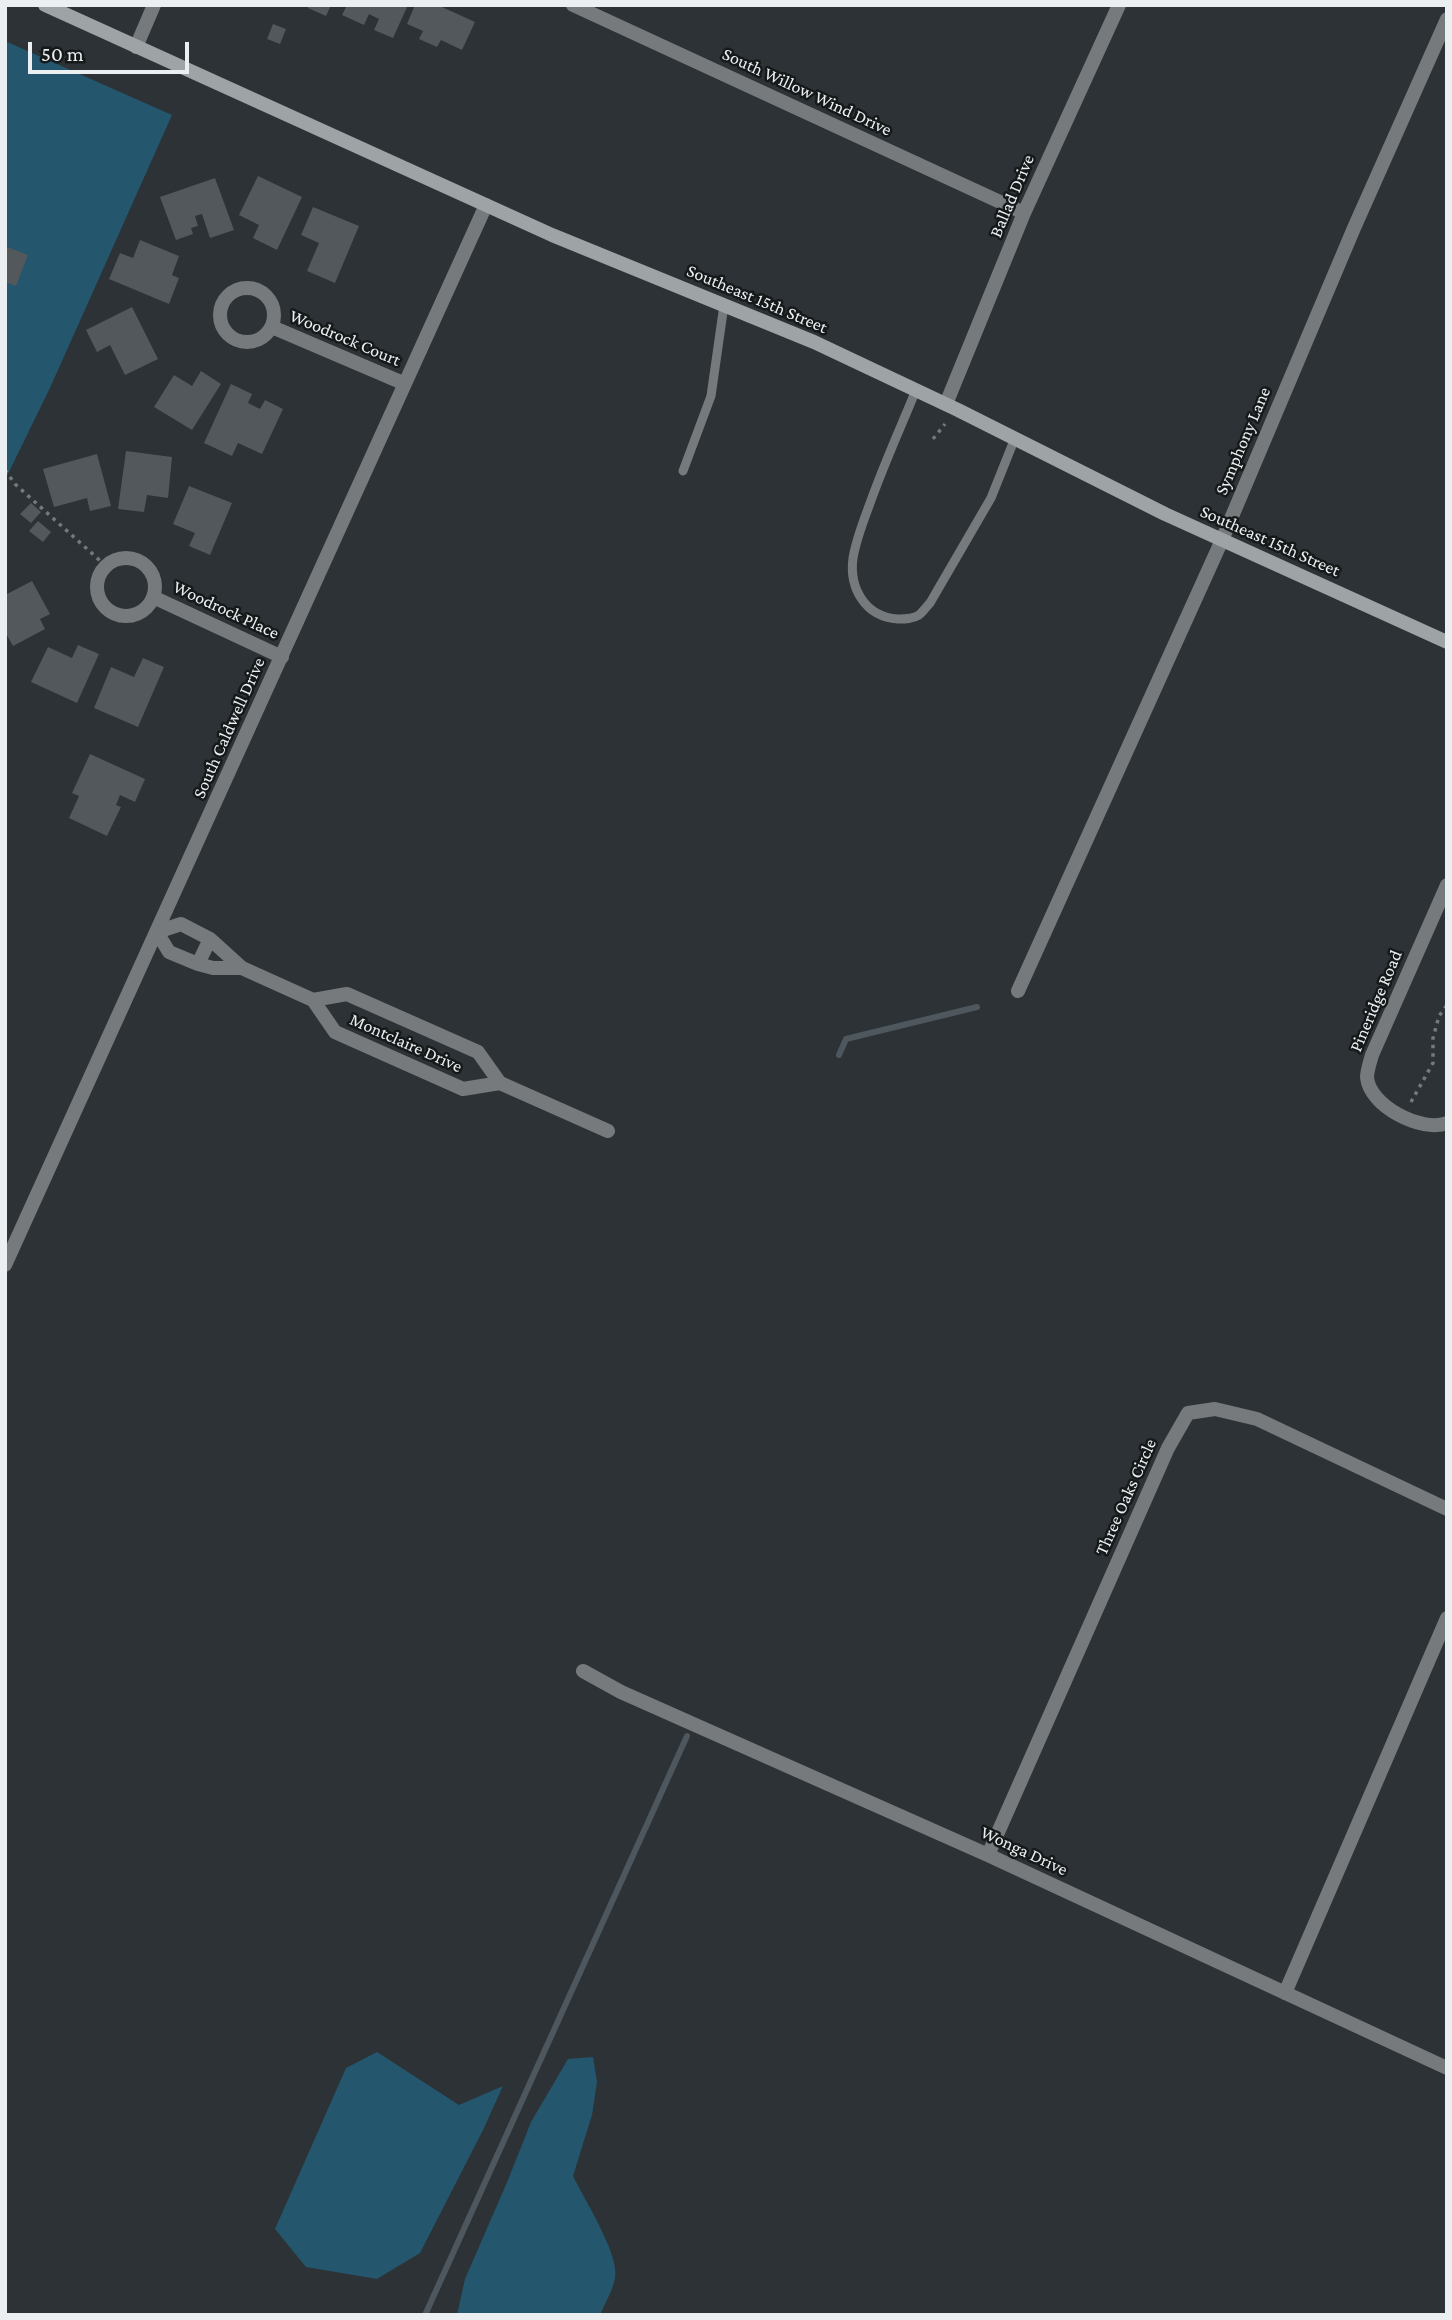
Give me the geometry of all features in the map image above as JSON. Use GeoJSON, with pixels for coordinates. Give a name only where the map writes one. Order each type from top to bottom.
{"type":"FeatureCollection","features":[{"type":"Feature","properties":{"kind":"main road","name":"Southeast 15th Street"},"geometry":{"type":"LineString","coordinates":[[45,5],[552,235],[814,342],[946,404],[1165,514],[1447,642]]}},
{"type":"Feature","properties":{"kind":"street"},"geometry":{"type":"LineString","coordinates":[[136,47],[154,5]]}},
{"type":"Feature","properties":{"kind":"street","name":"South Willow Wind Drive"},"geometry":{"type":"LineString","coordinates":[[573,5],[1024,213]]}},
{"type":"Feature","properties":{"kind":"street","name":"Ballad Drive"},"geometry":{"type":"LineString","coordinates":[[946,404],[1024,213],[1119,5]]}},
{"type":"Feature","properties":{"kind":"street","name":"Symphony Lane"},"geometry":{"type":"LineString","coordinates":[[1018,991],[1222,540],[1354,228],[1447,19]]}},
{"type":"Feature","properties":{"kind":"street","name":"South Caldwell Drive"},"geometry":{"type":"LineString","coordinates":[[5,1265],[486,205]]}},
{"type":"Feature","properties":{"kind":"street","name":"Woodrock Court"},"geometry":{"type":"LineString","coordinates":[[272,327],[403,383]]}},
{"type":"Feature","properties":{"kind":"street","name":"Woodrock Place"},"geometry":{"type":"LineString","coordinates":[[122,558],[139,561],[146,566],[155,580],[153,597],[141,612],[132,615],[114,613],[101,601],[97,582],[106,566],[122,558]]}},
{"type":"Feature","properties":{"kind":"street","name":"Woodrock Place"},"geometry":{"type":"LineString","coordinates":[[153,597],[282,657]]}},
{"type":"Feature","properties":{"kind":"street","name":"Pineridge Road"},"geometry":{"type":"LineString","coordinates":[[1447,885],[1371,1055],[1367,1078],[1376,1098],[1387,1109],[1428,1126],[1447,1123]]}},
{"type":"Feature","properties":{"kind":"street"},"geometry":{"type":"LineString","coordinates":[[242,968],[212,968],[169,952],[157,932],[181,924],[210,939],[242,968],[313,1000]]}},
{"type":"Feature","properties":{"kind":"street"},"geometry":{"type":"LineString","coordinates":[[198,964],[210,939]]}},
{"type":"Feature","properties":{"kind":"street","name":"Montclaire Drive"},"geometry":{"type":"LineString","coordinates":[[348,994],[478,1052],[500,1083],[463,1089],[335,1032],[313,1000],[348,994]]}},
{"type":"Feature","properties":{"kind":"street"},"geometry":{"type":"LineString","coordinates":[[500,1083],[608,1131]]}},
{"type":"Feature","properties":{"kind":"street","name":"Three Oaks Circle"},"geometry":{"type":"LineString","coordinates":[[988,1856],[1168,1448],[1188,1413],[1215,1409],[1257,1419],[1447,1509]]}},
{"type":"Feature","properties":{"kind":"street"},"geometry":{"type":"LineString","coordinates":[[1285,1993],[1447,1618]]}},
{"type":"Feature","properties":{"kind":"street","name":"Wonga Drive"},"geometry":{"type":"LineString","coordinates":[[583,1671],[621,1692],[988,1856],[1447,2068]]}},
{"type":"Feature","properties":{"kind":"lane"},"geometry":{"type":"LineString","coordinates":[[683,471],[711,396],[724,306]]}},
{"type":"Feature","properties":{"kind":"lane"},"geometry":{"type":"LineString","coordinates":[[916,390],[877,481],[853,558],[856,592],[875,612],[888,618],[907,619],[918,616],[930,603],[991,498],[1014,438]]}},
{"type":"Feature","properties":{"kind":"path"},"geometry":{"type":"LineString","coordinates":[[5,470],[15,484],[106,566]]}},
{"type":"Feature","properties":{"kind":"path"},"geometry":{"type":"LineString","coordinates":[[1407,1111],[1433,1063],[1433,1038],[1439,1016],[1447,1005]]}},
{"type":"Feature","properties":{"kind":"shaded area"},"geometry":{"type":"Polygon","coordinates":[[[5,41],[172,115],[49,390],[5,480],[5,41]]]}},
{"type":"Feature","properties":{"kind":"shaded area"},"geometry":{"type":"Polygon","coordinates":[[[377,2052],[459,2105],[503,2086],[420,2253],[377,2279],[306,2267],[275,2229],[346,2068],[377,2052]]]}},
{"type":"Feature","properties":{"kind":"shaded area"},"geometry":{"type":"Polygon","coordinates":[[[593,2057],[597,2082],[592,2115],[573,2176],[607,2242],[615,2268],[613,2287],[600,2315],[457,2315],[465,2279],[531,2122],[568,2059],[593,2057]]]}},
{"type":"Feature","properties":{"kind":"building"},"geometry":{"type":"Polygon","coordinates":[[[309,5],[331,5],[326,16],[308,8],[309,5]]]}},
{"type":"Feature","properties":{"kind":"building"},"geometry":{"type":"Polygon","coordinates":[[[347,5],[408,5],[393,38],[374,30],[379,19],[369,14],[364,25],[342,15],[347,5]]]}},
{"type":"Feature","properties":{"kind":"building"},"geometry":{"type":"Polygon","coordinates":[[[415,5],[443,5],[442,7],[475,22],[462,50],[441,40],[437,47],[419,39],[423,31],[407,24],[415,5]]]}},
{"type":"Feature","properties":{"kind":"building"},"geometry":{"type":"Polygon","coordinates":[[[273,24],[286,29],[280,44],[267,39],[273,24]]]}},
{"type":"Feature","properties":{"kind":"building"},"geometry":{"type":"Polygon","coordinates":[[[258,176],[302,197],[277,250],[253,238],[259,225],[239,215],[258,176]]]}},
{"type":"Feature","properties":{"kind":"building"},"geometry":{"type":"Polygon","coordinates":[[[215,178],[234,230],[210,238],[202,214],[195,216],[198,226],[191,228],[193,234],[176,240],[160,197],[215,178]]]}},
{"type":"Feature","properties":{"kind":"building"},"geometry":{"type":"Polygon","coordinates":[[[313,207],[359,226],[335,283],[307,271],[319,243],[301,235],[313,207]]]}},
{"type":"Feature","properties":{"kind":"building"},"geometry":{"type":"Polygon","coordinates":[[[140,240],[179,256],[172,275],[179,278],[169,304],[109,279],[120,253],[133,258],[140,240]]]}},
{"type":"Feature","properties":{"kind":"building"},"geometry":{"type":"Polygon","coordinates":[[[5,246],[28,255],[16,286],[5,282],[5,246]]]}},
{"type":"Feature","properties":{"kind":"building"},"geometry":{"type":"Polygon","coordinates":[[[132,307],[158,359],[125,375],[110,345],[97,352],[86,330],[132,307]]]}},
{"type":"Feature","properties":{"kind":"building"},"geometry":{"type":"Polygon","coordinates":[[[201,371],[221,384],[192,430],[154,407],[174,375],[192,386],[201,371]]]}},
{"type":"Feature","properties":{"kind":"building"},"geometry":{"type":"Polygon","coordinates":[[[231,384],[252,394],[248,403],[260,409],[265,400],[283,409],[262,454],[238,443],[232,456],[204,443],[231,384]]]}},
{"type":"Feature","properties":{"kind":"building"},"geometry":{"type":"Polygon","coordinates":[[[126,451],[172,457],[168,498],[147,495],[144,512],[118,509],[126,451]]]}},
{"type":"Feature","properties":{"kind":"building"},"geometry":{"type":"Polygon","coordinates":[[[97,454],[111,506],[90,511],[87,498],[54,507],[43,469],[97,454]]]}},
{"type":"Feature","properties":{"kind":"building"},"geometry":{"type":"Polygon","coordinates":[[[189,486],[232,503],[210,555],[189,546],[195,533],[173,524],[189,486]]]}},
{"type":"Feature","properties":{"kind":"building"},"geometry":{"type":"Polygon","coordinates":[[[31,503],[41,512],[31,523],[20,514],[31,503]]]}},
{"type":"Feature","properties":{"kind":"building"},"geometry":{"type":"Polygon","coordinates":[[[38,521],[51,532],[43,542],[29,531],[38,521]]]}},
{"type":"Feature","properties":{"kind":"building"},"geometry":{"type":"Polygon","coordinates":[[[32,581],[50,614],[40,619],[45,629],[13,646],[5,632],[5,595],[32,581]]]}},
{"type":"Feature","properties":{"kind":"building"},"geometry":{"type":"Polygon","coordinates":[[[78,645],[99,654],[77,703],[31,682],[48,647],[72,658],[78,645]]]}},
{"type":"Feature","properties":{"kind":"building"},"geometry":{"type":"Polygon","coordinates":[[[143,658],[164,667],[138,727],[94,708],[111,667],[134,677],[143,658]]]}},
{"type":"Feature","properties":{"kind":"building"},"geometry":{"type":"Polygon","coordinates":[[[90,754],[145,779],[135,802],[120,795],[116,805],[121,807],[107,836],[69,818],[79,796],[72,793],[90,754]]]}},
{"type":"Feature","properties":{"kind":"waterway"},"geometry":{"type":"LineString","coordinates":[[839,1055],[846,1039],[977,1007]]}},
{"type":"Feature","properties":{"kind":"waterway"},"geometry":{"type":"LineString","coordinates":[[425,2315],[687,1736]]}}]}
